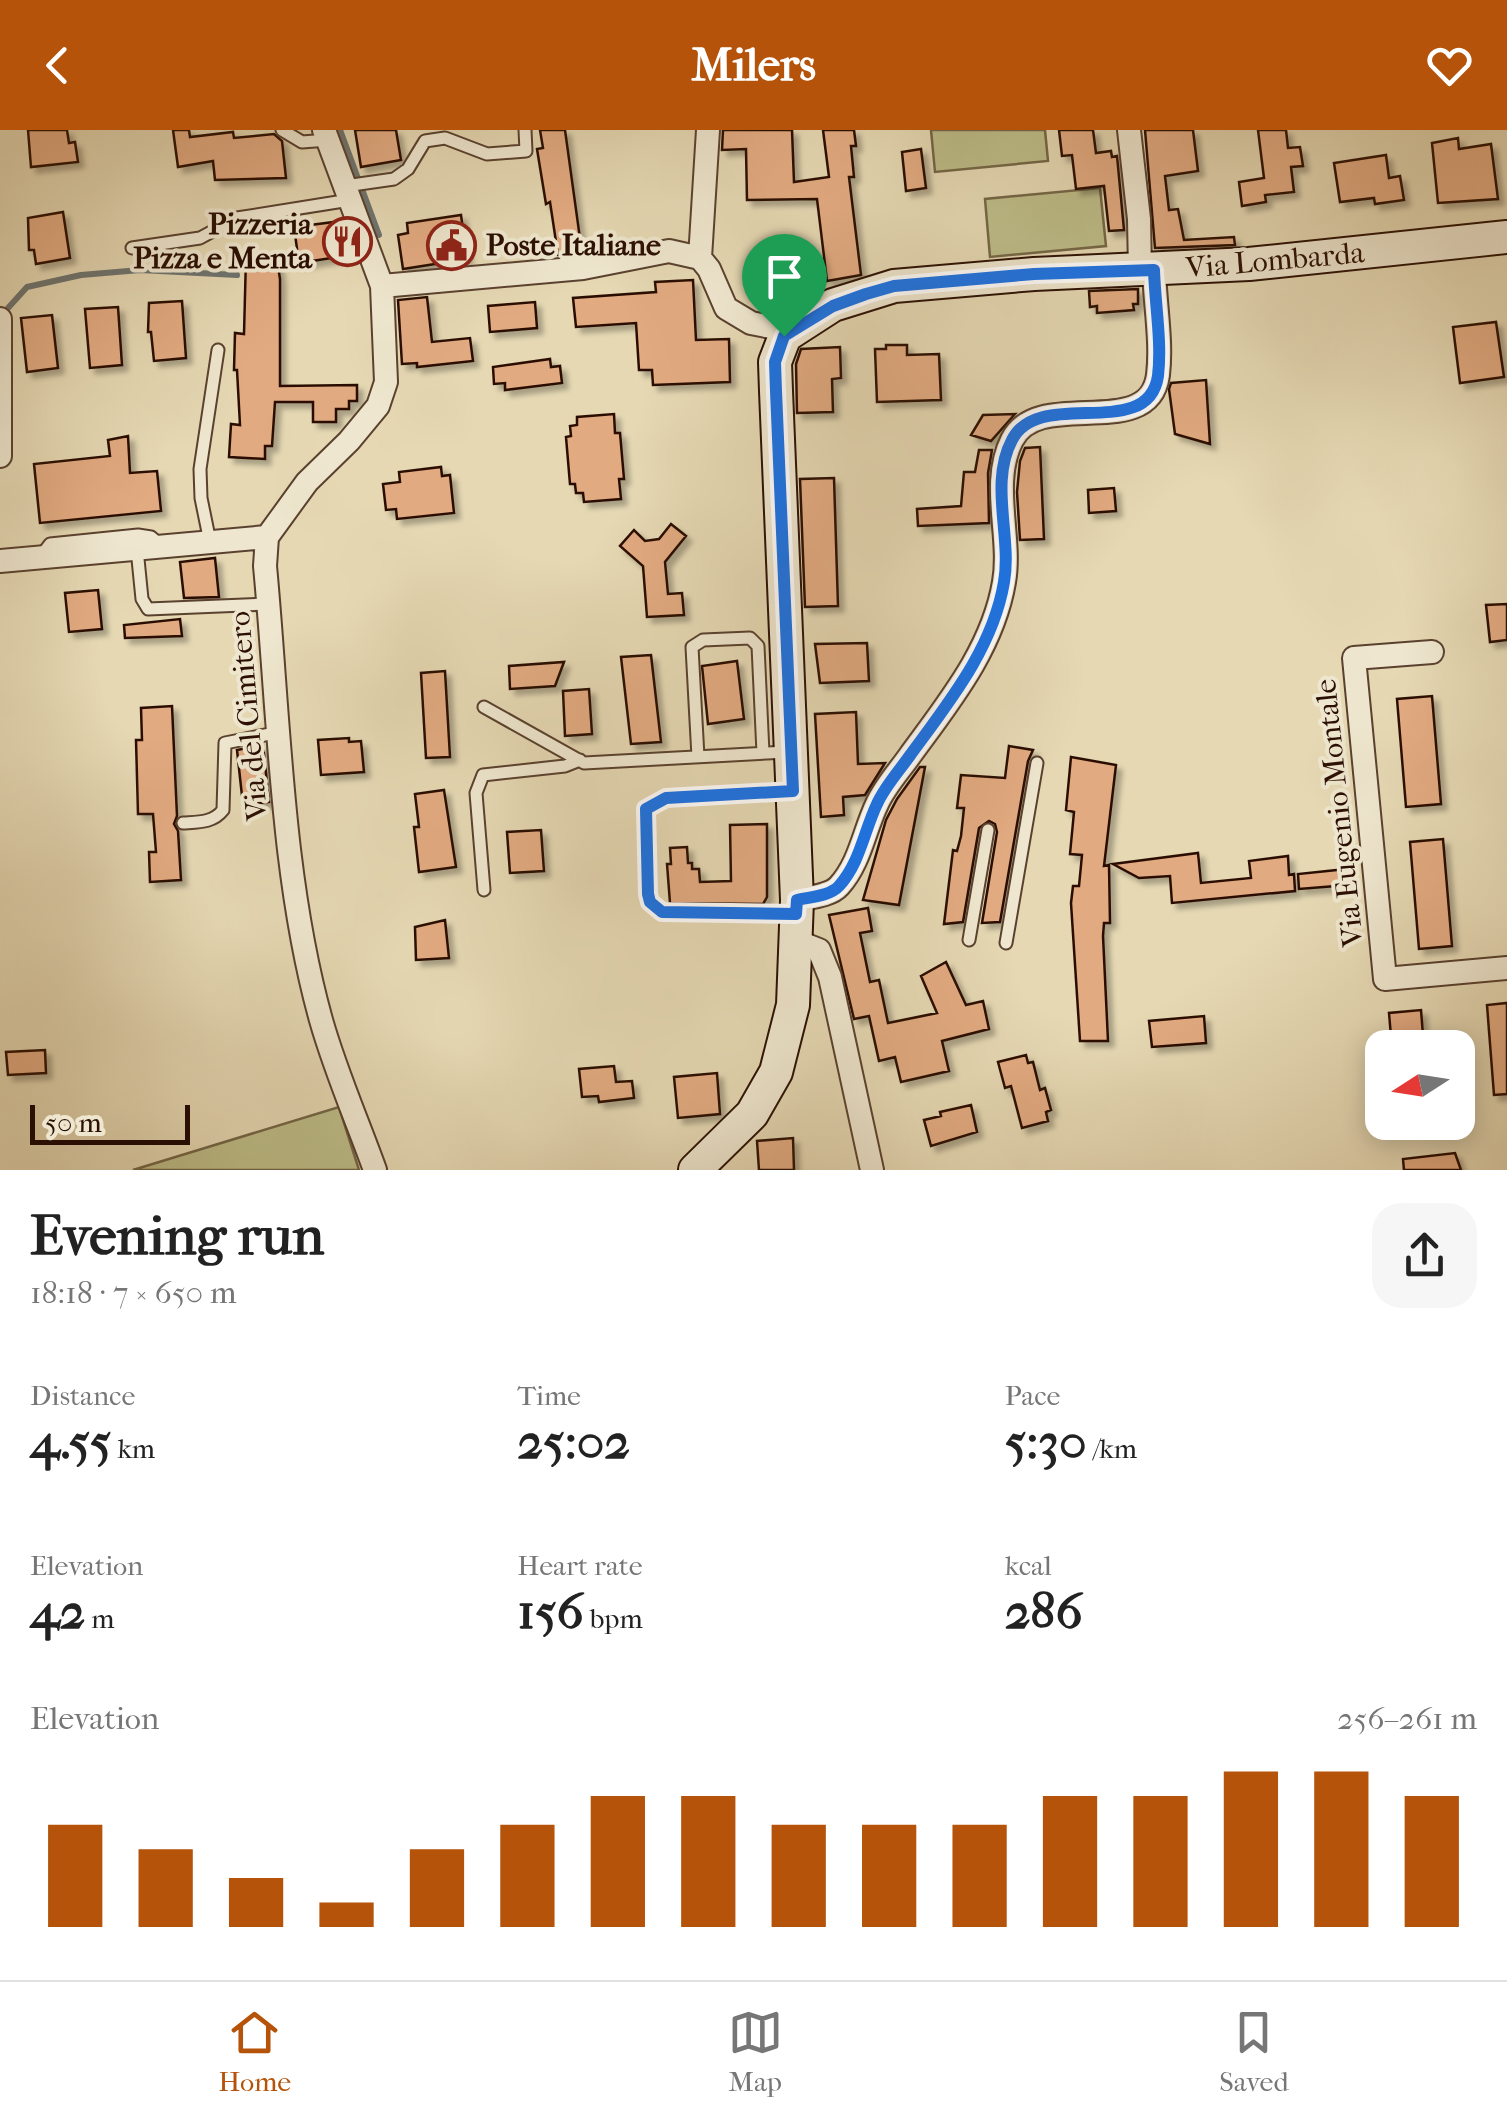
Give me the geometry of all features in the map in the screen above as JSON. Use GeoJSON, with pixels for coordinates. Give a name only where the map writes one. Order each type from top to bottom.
{"type":"FeatureCollection","features":[{"type":"Feature","properties":{"kind":"street"},"geometry":{"type":"LineString","coordinates":[[700,258],[708,130]]}},
{"type":"Feature","properties":{"kind":"street"},"geometry":{"type":"LineString","coordinates":[[796,918],[840,885],[854,864],[877,803],[981,652],[1004,582],[1002,472],[1012,438],[1027,423],[1057,414],[1133,409],[1148,400],[1158,379],[1129,130]]}},
{"type":"Feature","properties":{"kind":"street"},"geometry":{"type":"LineString","coordinates":[[0,561],[267,537],[307,482],[378,406],[386,382],[382,286],[326,135]]}},
{"type":"Feature","properties":{"kind":"street","name":"Via Lombarda"},"geometry":{"type":"LineString","coordinates":[[779,327],[894,286],[1282,261],[1507,236]]}},
{"type":"Feature","properties":{"kind":"street"},"geometry":{"type":"LineString","coordinates":[[382,286],[583,268],[669,250],[700,258],[709,268],[726,308],[750,323],[779,327],[769,444],[777,752],[793,791],[793,1005],[776,1072],[752,1114],[694,1170]]}},
{"type":"Feature","properties":{"kind":"street"},"geometry":{"type":"LineString","coordinates":[[0,320],[0,456]]}},
{"type":"Feature","properties":{"kind":"street","name":"Via del Cimitero"},"geometry":{"type":"LineString","coordinates":[[267,537],[268,604],[289,841],[302,936],[321,1020],[375,1170]]}},
{"type":"Feature","properties":{"kind":"street","name":"Via Eugenio Montale"},"geometry":{"type":"LineString","coordinates":[[1432,652],[1354,658],[1386,979],[1507,968]]}},
{"type":"Feature","properties":{"kind":"street"},"geometry":{"type":"LineString","coordinates":[[796,918],[820,950],[830,977],[872,1170]]}},
{"type":"Feature","properties":{"kind":"lane"},"geometry":{"type":"LineString","coordinates":[[282,130],[302,142],[326,135]]}},
{"type":"Feature","properties":{"kind":"lane"},"geometry":{"type":"LineString","coordinates":[[132,248],[200,238],[236,218],[394,179],[408,169],[425,141],[445,138],[496,155],[526,151],[525,130]]}},
{"type":"Feature","properties":{"kind":"lane"},"geometry":{"type":"LineString","coordinates":[[210,542],[200,498],[200,468],[218,350]]}},
{"type":"Feature","properties":{"kind":"lane"},"geometry":{"type":"LineString","coordinates":[[149,548],[142,600],[148,609],[268,604]]}},
{"type":"Feature","properties":{"kind":"lane"},"geometry":{"type":"LineString","coordinates":[[484,707],[584,763],[698,757],[777,752],[758,646],[750,638],[703,640],[692,646],[698,757]]}},
{"type":"Feature","properties":{"kind":"lane"},"geometry":{"type":"LineString","coordinates":[[183,822],[204,822],[224,810],[225,742],[280,732]]}},
{"type":"Feature","properties":{"kind":"lane"},"geometry":{"type":"LineString","coordinates":[[484,890],[476,793],[480,779],[484,775],[565,766],[580,760]]}},
{"type":"Feature","properties":{"kind":"lane"},"geometry":{"type":"LineString","coordinates":[[1006,943],[1037,763]]}},
{"type":"Feature","properties":{"kind":"lane"},"geometry":{"type":"LineString","coordinates":[[793,791],[666,798],[653,803],[646,809],[648,894],[650,902],[662,912],[796,918]]}},
{"type":"Feature","properties":{"kind":"lane"},"geometry":{"type":"LineString","coordinates":[[969,940],[988,830]]}},
{"type":"Feature","properties":{"kind":"green space"},"geometry":{"type":"Polygon","coordinates":[[[931,130],[1045,130],[1048,161],[935,172],[931,130]]]}},
{"type":"Feature","properties":{"kind":"green space"},"geometry":{"type":"Polygon","coordinates":[[[1100,188],[1106,246],[990,257],[985,199],[1100,188]]]}},
{"type":"Feature","properties":{"kind":"green space"},"geometry":{"type":"Polygon","coordinates":[[[339,1107],[359,1170],[133,1170],[339,1107]]]}},
{"type":"Feature","properties":{"kind":"building"},"geometry":{"type":"Polygon","coordinates":[[[28,130],[67,130],[69,143],[75,142],[78,162],[31,167],[28,130]]]}},
{"type":"Feature","properties":{"kind":"building"},"geometry":{"type":"Polygon","coordinates":[[[173,130],[189,130],[190,137],[233,132],[234,138],[274,134],[282,141],[286,178],[215,180],[213,161],[178,167],[173,130]]]}},
{"type":"Feature","properties":{"kind":"building"},"geometry":{"type":"Polygon","coordinates":[[[355,130],[396,130],[401,160],[361,167],[355,130]]]}},
{"type":"Feature","properties":{"kind":"building"},"geometry":{"type":"Polygon","coordinates":[[[540,130],[565,130],[582,253],[558,255],[537,149],[543,148],[540,130]]]}},
{"type":"Feature","properties":{"kind":"building"},"geometry":{"type":"Polygon","coordinates":[[[723,130],[792,130],[794,182],[829,177],[823,130],[854,130],[854,177],[849,177],[861,275],[827,281],[817,199],[747,200],[746,149],[722,150],[723,130]]]}},
{"type":"Feature","properties":{"kind":"building"},"geometry":{"type":"Polygon","coordinates":[[[1059,130],[1093,130],[1096,153],[1111,151],[1112,157],[1117,156],[1124,230],[1109,231],[1104,186],[1076,189],[1072,155],[1062,156],[1059,130]]]}},
{"type":"Feature","properties":{"kind":"building"},"geometry":{"type":"Polygon","coordinates":[[[1145,130],[1193,130],[1198,171],[1165,176],[1169,210],[1178,209],[1184,240],[1234,237],[1235,245],[1155,248],[1145,130]]]}},
{"type":"Feature","properties":{"kind":"building"},"geometry":{"type":"Polygon","coordinates":[[[1258,130],[1286,130],[1288,148],[1300,147],[1303,166],[1291,167],[1294,192],[1265,195],[1266,202],[1242,206],[1239,182],[1264,178],[1258,130]]]}},
{"type":"Feature","properties":{"kind":"building"},"geometry":{"type":"Polygon","coordinates":[[[1458,138],[1459,149],[1491,144],[1498,199],[1438,203],[1432,143],[1458,138]]]}},
{"type":"Feature","properties":{"kind":"building"},"geometry":{"type":"Polygon","coordinates":[[[921,149],[926,188],[906,191],[902,152],[921,149]]]}},
{"type":"Feature","properties":{"kind":"building"},"geometry":{"type":"Polygon","coordinates":[[[1386,155],[1389,178],[1400,176],[1404,200],[1375,204],[1374,198],[1340,202],[1334,163],[1386,155]]]}},
{"type":"Feature","properties":{"kind":"building"},"geometry":{"type":"Polygon","coordinates":[[[63,212],[70,258],[36,264],[34,250],[29,250],[28,218],[63,212]]]}},
{"type":"Feature","properties":{"kind":"building"},"geometry":{"type":"Polygon","coordinates":[[[461,215],[467,259],[403,269],[398,235],[408,233],[407,223],[461,215]]]}},
{"type":"Feature","properties":{"kind":"building"},"geometry":{"type":"Polygon","coordinates":[[[334,222],[338,257],[299,263],[294,227],[334,222]]]}},
{"type":"Feature","properties":{"kind":"building"},"geometry":{"type":"Polygon","coordinates":[[[276,253],[280,279],[280,386],[357,385],[357,401],[349,401],[349,409],[336,409],[336,422],[313,422],[313,402],[275,402],[272,446],[265,446],[265,459],[229,457],[231,424],[240,425],[234,370],[235,333],[244,334],[246,257],[276,253]]]}},
{"type":"Feature","properties":{"kind":"building"},"geometry":{"type":"Polygon","coordinates":[[[693,280],[696,340],[729,339],[730,382],[653,385],[652,370],[639,370],[636,323],[576,327],[573,298],[656,292],[655,282],[693,280]]]}},
{"type":"Feature","properties":{"kind":"building"},"geometry":{"type":"Polygon","coordinates":[[[1138,289],[1134,310],[1097,313],[1097,306],[1090,307],[1089,291],[1138,289]]]}},
{"type":"Feature","properties":{"kind":"building"},"geometry":{"type":"Polygon","coordinates":[[[427,297],[432,342],[470,338],[473,361],[417,367],[417,363],[402,364],[398,300],[427,297]]]}},
{"type":"Feature","properties":{"kind":"building"},"geometry":{"type":"Polygon","coordinates":[[[182,301],[186,358],[154,361],[148,332],[149,303],[182,301]]]}},
{"type":"Feature","properties":{"kind":"building"},"geometry":{"type":"Polygon","coordinates":[[[535,302],[537,328],[490,332],[488,306],[535,302]]]}},
{"type":"Feature","properties":{"kind":"building"},"geometry":{"type":"Polygon","coordinates":[[[118,307],[122,365],[90,368],[85,309],[118,307]]]}},
{"type":"Feature","properties":{"kind":"building"},"geometry":{"type":"Polygon","coordinates":[[[52,315],[58,368],[27,372],[21,318],[52,315]]]}},
{"type":"Feature","properties":{"kind":"building"},"geometry":{"type":"Polygon","coordinates":[[[1496,322],[1504,377],[1460,383],[1453,327],[1496,322]]]}},
{"type":"Feature","properties":{"kind":"building"},"geometry":{"type":"Polygon","coordinates":[[[886,345],[907,345],[907,355],[939,354],[941,400],[877,402],[875,349],[886,349],[886,345]]]}},
{"type":"Feature","properties":{"kind":"building"},"geometry":{"type":"Polygon","coordinates":[[[840,347],[841,378],[832,379],[833,412],[797,413],[796,364],[801,349],[840,347]]]}},
{"type":"Feature","properties":{"kind":"building"},"geometry":{"type":"Polygon","coordinates":[[[550,359],[551,367],[560,366],[562,383],[505,390],[505,383],[494,384],[493,367],[550,359]]]}},
{"type":"Feature","properties":{"kind":"building"},"geometry":{"type":"Polygon","coordinates":[[[1206,380],[1210,444],[1175,434],[1169,389],[1171,383],[1206,380]]]}},
{"type":"Feature","properties":{"kind":"building"},"geometry":{"type":"Polygon","coordinates":[[[614,414],[615,433],[620,433],[624,479],[619,479],[621,499],[584,502],[583,493],[576,493],[575,484],[570,484],[566,437],[571,436],[570,426],[577,425],[577,417],[614,414]]]}},
{"type":"Feature","properties":{"kind":"building"},"geometry":{"type":"Polygon","coordinates":[[[1015,414],[991,441],[971,435],[983,415],[1015,414]]]}},
{"type":"Feature","properties":{"kind":"building"},"geometry":{"type":"Polygon","coordinates":[[[128,436],[130,473],[157,471],[161,511],[40,523],[34,464],[110,456],[108,440],[128,436]]]}},
{"type":"Feature","properties":{"kind":"building"},"geometry":{"type":"Polygon","coordinates":[[[1040,447],[1044,539],[1020,540],[1020,461],[1025,448],[1040,447]]]}},
{"type":"Feature","properties":{"kind":"building"},"geometry":{"type":"Polygon","coordinates":[[[979,450],[992,450],[988,473],[989,523],[918,526],[917,509],[961,506],[964,472],[975,472],[979,450]]]}},
{"type":"Feature","properties":{"kind":"building"},"geometry":{"type":"Polygon","coordinates":[[[441,467],[442,476],[450,475],[454,513],[397,519],[396,509],[386,510],[383,484],[400,482],[399,472],[441,467]]]}},
{"type":"Feature","properties":{"kind":"building"},"geometry":{"type":"Polygon","coordinates":[[[834,478],[838,606],[805,607],[800,479],[834,478]]]}},
{"type":"Feature","properties":{"kind":"building"},"geometry":{"type":"Polygon","coordinates":[[[1114,488],[1116,511],[1089,513],[1088,490],[1114,488]]]}},
{"type":"Feature","properties":{"kind":"building"},"geometry":{"type":"Polygon","coordinates":[[[671,524],[686,536],[665,562],[668,594],[682,593],[684,615],[647,617],[643,566],[620,546],[634,530],[645,541],[659,539],[671,524]]]}},
{"type":"Feature","properties":{"kind":"building"},"geometry":{"type":"Polygon","coordinates":[[[215,558],[219,597],[184,598],[180,562],[215,558]]]}},
{"type":"Feature","properties":{"kind":"building"},"geometry":{"type":"Polygon","coordinates":[[[98,590],[102,629],[69,632],[65,593],[98,590]]]}},
{"type":"Feature","properties":{"kind":"building"},"geometry":{"type":"Polygon","coordinates":[[[1507,604],[1507,640],[1490,642],[1486,605],[1507,604]]]}},
{"type":"Feature","properties":{"kind":"building"},"geometry":{"type":"Polygon","coordinates":[[[180,619],[182,636],[125,638],[124,625],[180,619]]]}},
{"type":"Feature","properties":{"kind":"building"},"geometry":{"type":"Polygon","coordinates":[[[867,643],[869,681],[820,683],[815,644],[867,643]]]}},
{"type":"Feature","properties":{"kind":"building"},"geometry":{"type":"Polygon","coordinates":[[[651,655],[661,742],[631,744],[621,657],[651,655]]]}},
{"type":"Feature","properties":{"kind":"building"},"geometry":{"type":"Polygon","coordinates":[[[737,661],[744,719],[708,724],[702,666],[737,661]]]}},
{"type":"Feature","properties":{"kind":"building"},"geometry":{"type":"Polygon","coordinates":[[[564,662],[555,686],[510,689],[509,666],[564,662]]]}},
{"type":"Feature","properties":{"kind":"building"},"geometry":{"type":"Polygon","coordinates":[[[445,671],[450,757],[426,758],[421,673],[445,671]]]}},
{"type":"Feature","properties":{"kind":"building"},"geometry":{"type":"Polygon","coordinates":[[[589,689],[592,734],[565,736],[563,691],[589,689]]]}},
{"type":"Feature","properties":{"kind":"building"},"geometry":{"type":"Polygon","coordinates":[[[1432,696],[1441,804],[1406,807],[1397,699],[1432,696]]]}},
{"type":"Feature","properties":{"kind":"building"},"geometry":{"type":"Polygon","coordinates":[[[172,706],[177,816],[174,824],[178,831],[181,880],[150,882],[149,852],[156,852],[153,814],[138,814],[136,740],[142,740],[141,708],[172,706]]]}},
{"type":"Feature","properties":{"kind":"building"},"geometry":{"type":"Polygon","coordinates":[[[856,712],[858,764],[885,763],[865,795],[843,797],[844,815],[821,817],[815,714],[856,712]]]}},
{"type":"Feature","properties":{"kind":"building"},"geometry":{"type":"Polygon","coordinates":[[[349,738],[349,742],[361,741],[364,772],[321,775],[318,740],[349,738]]]}},
{"type":"Feature","properties":{"kind":"building"},"geometry":{"type":"Polygon","coordinates":[[[263,745],[269,802],[243,805],[237,750],[263,745]]]}},
{"type":"Feature","properties":{"kind":"building"},"geometry":{"type":"Polygon","coordinates":[[[1009,746],[1033,750],[1000,922],[982,923],[997,832],[995,824],[989,821],[979,828],[963,922],[944,924],[953,850],[957,851],[961,836],[964,808],[957,808],[961,775],[1005,778],[1009,746]]]}},
{"type":"Feature","properties":{"kind":"building"},"geometry":{"type":"Polygon","coordinates":[[[1071,757],[1116,765],[1104,866],[1109,865],[1110,923],[1104,923],[1103,936],[1108,1041],[1080,1041],[1071,903],[1073,886],[1079,886],[1082,855],[1070,854],[1074,812],[1066,810],[1071,757]]]}},
{"type":"Feature","properties":{"kind":"building"},"geometry":{"type":"Polygon","coordinates":[[[920,767],[925,767],[899,905],[863,900],[886,820],[920,767]]]}},
{"type":"Feature","properties":{"kind":"building"},"geometry":{"type":"Polygon","coordinates":[[[444,790],[456,867],[419,872],[415,794],[444,790]]]}},
{"type":"Feature","properties":{"kind":"building"},"geometry":{"type":"Polygon","coordinates":[[[767,824],[767,897],[763,904],[670,903],[670,848],[687,847],[688,863],[692,863],[692,869],[699,869],[700,882],[731,881],[730,825],[767,824]]]}},
{"type":"Feature","properties":{"kind":"building"},"geometry":{"type":"Polygon","coordinates":[[[541,830],[544,871],[510,873],[507,832],[541,830]]]}},
{"type":"Feature","properties":{"kind":"building"},"geometry":{"type":"Polygon","coordinates":[[[1443,839],[1452,946],[1419,949],[1410,842],[1443,839]]]}},
{"type":"Feature","properties":{"kind":"building"},"geometry":{"type":"Polygon","coordinates":[[[1198,853],[1201,883],[1251,878],[1249,861],[1288,856],[1295,891],[1172,903],[1170,876],[1139,878],[1113,864],[1198,853]]]}},
{"type":"Feature","properties":{"kind":"building"},"geometry":{"type":"Polygon","coordinates":[[[1347,869],[1348,885],[1299,889],[1298,874],[1347,869]]]}},
{"type":"Feature","properties":{"kind":"building"},"geometry":{"type":"Polygon","coordinates":[[[868,908],[872,931],[860,933],[870,982],[879,980],[888,1023],[937,1013],[921,976],[946,962],[966,1005],[983,1001],[989,1029],[942,1041],[949,1071],[901,1082],[895,1057],[879,1061],[869,1016],[854,1019],[829,915],[868,908]]]}},
{"type":"Feature","properties":{"kind":"building"},"geometry":{"type":"Polygon","coordinates":[[[445,920],[449,958],[416,960],[415,927],[445,920]]]}},
{"type":"Feature","properties":{"kind":"building"},"geometry":{"type":"Polygon","coordinates":[[[1507,1003],[1507,1094],[1494,1095],[1487,1005],[1507,1003]]]}},
{"type":"Feature","properties":{"kind":"building"},"geometry":{"type":"Polygon","coordinates":[[[1421,1010],[1423,1030],[1390,1030],[1389,1013],[1421,1010]]]}},
{"type":"Feature","properties":{"kind":"building"},"geometry":{"type":"Polygon","coordinates":[[[1204,1016],[1206,1043],[1152,1047],[1149,1021],[1204,1016]]]}},
{"type":"Feature","properties":{"kind":"building"},"geometry":{"type":"Polygon","coordinates":[[[45,1050],[46,1073],[8,1075],[6,1052],[45,1050]]]}},
{"type":"Feature","properties":{"kind":"building"},"geometry":{"type":"Polygon","coordinates":[[[1026,1055],[1028,1063],[1033,1062],[1040,1090],[1045,1088],[1051,1110],[1046,1112],[1048,1121],[1022,1128],[1011,1086],[1005,1088],[998,1062],[1026,1055]]]}},
{"type":"Feature","properties":{"kind":"building"},"geometry":{"type":"Polygon","coordinates":[[[614,1066],[616,1082],[632,1081],[634,1098],[599,1102],[598,1096],[582,1097],[579,1069],[614,1066]]]}},
{"type":"Feature","properties":{"kind":"building"},"geometry":{"type":"Polygon","coordinates":[[[717,1073],[720,1114],[678,1118],[674,1077],[717,1073]]]}},
{"type":"Feature","properties":{"kind":"building"},"geometry":{"type":"Polygon","coordinates":[[[971,1105],[977,1132],[931,1146],[924,1120],[971,1105]]]}},
{"type":"Feature","properties":{"kind":"building"},"geometry":{"type":"Polygon","coordinates":[[[793,1138],[794,1170],[759,1170],[757,1141],[793,1138]]]}},
{"type":"Feature","properties":{"kind":"building"},"geometry":{"type":"Polygon","coordinates":[[[1455,1153],[1461,1170],[1404,1170],[1403,1159],[1455,1153]]]}},
{"type":"Feature","properties":{"kind":"waterway"},"geometry":{"type":"LineString","coordinates":[[340,130],[379,235]]}},
{"type":"Feature","properties":{"kind":"waterway"},"geometry":{"type":"LineString","coordinates":[[8,308],[27,287],[81,275],[140,270],[237,275]]}},
{"type":"Feature","properties":{"kind":"place","name":"Pizzeria Pizza e Menta"},"geometry":{"type":"Point","coordinates":[347,241]}},
{"type":"Feature","properties":{"kind":"place","name":"Poste Italiane"},"geometry":{"type":"Point","coordinates":[451,245]}},
{"type":"Feature","properties":{"kind":"route"},"geometry":{"type":"LineString","coordinates":[[1154,270],[1158,379],[1148,400],[1133,409],[1057,414],[1027,423],[1012,438],[1002,472],[1004,582],[981,652],[877,803],[854,864],[840,885],[833,892],[797,900],[796,914],[662,912],[650,902],[648,894],[646,809],[666,798],[793,791],[777,467],[775,362],[784,336],[833,306],[894,286],[1034,274],[1154,270]]}}]}
